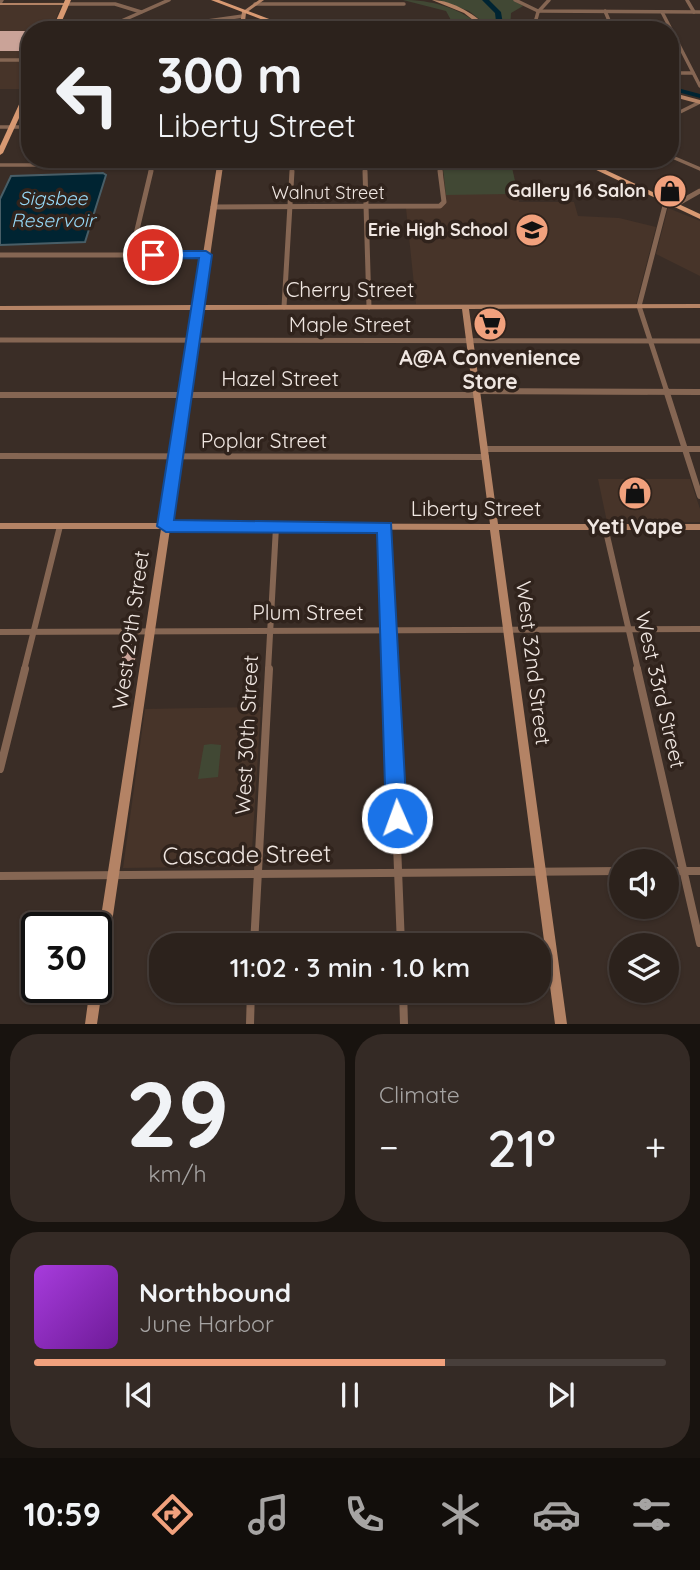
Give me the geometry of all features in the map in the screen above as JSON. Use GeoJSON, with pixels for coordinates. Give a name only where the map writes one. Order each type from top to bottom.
{"type":"FeatureCollection","features":[{"type":"Feature","properties":{"kind":"main road"},"geometry":{"type":"LineString","coordinates":[[214,0],[269,21]]}},
{"type":"Feature","properties":{"kind":"main road"},"geometry":{"type":"LineString","coordinates":[[59,21],[67,2]]}},
{"type":"Feature","properties":{"kind":"main road"},"geometry":{"type":"LineString","coordinates":[[0,153],[21,107]]}},
{"type":"Feature","properties":{"kind":"main road"},"geometry":{"type":"LineString","coordinates":[[597,168],[700,217]]}},
{"type":"Feature","properties":{"kind":"street"},"geometry":{"type":"LineString","coordinates":[[121,21],[169,0]]}},
{"type":"Feature","properties":{"kind":"street"},"geometry":{"type":"LineString","coordinates":[[202,21],[244,13],[262,0]]}},
{"type":"Feature","properties":{"kind":"street"},"geometry":{"type":"LineString","coordinates":[[434,0],[466,12],[478,21]]}},
{"type":"Feature","properties":{"kind":"street"},"geometry":{"type":"LineString","coordinates":[[515,0],[538,11],[700,12]]}},
{"type":"Feature","properties":{"kind":"street"},"geometry":{"type":"LineString","coordinates":[[535,21],[538,11],[550,0]]}},
{"type":"Feature","properties":{"kind":"street"},"geometry":{"type":"LineString","coordinates":[[687,0],[694,12]]}},
{"type":"Feature","properties":{"kind":"street"},"geometry":{"type":"LineString","coordinates":[[1,2],[115,4],[141,12]]}},
{"type":"Feature","properties":{"kind":"street"},"geometry":{"type":"LineString","coordinates":[[256,4],[404,4]]}},
{"type":"Feature","properties":{"kind":"street"},"geometry":{"type":"LineString","coordinates":[[605,12],[609,21]]}},
{"type":"Feature","properties":{"kind":"street"},"geometry":{"type":"LineString","coordinates":[[662,12],[666,21]]}},
{"type":"Feature","properties":{"kind":"street"},"geometry":{"type":"LineString","coordinates":[[243,21],[244,13]]}},
{"type":"Feature","properties":{"kind":"street"},"geometry":{"type":"LineString","coordinates":[[679,46],[700,86]]}},
{"type":"Feature","properties":{"kind":"street"},"geometry":{"type":"LineString","coordinates":[[0,60],[21,60]]}},
{"type":"Feature","properties":{"kind":"street"},"geometry":{"type":"LineString","coordinates":[[679,73],[693,74]]}},
{"type":"Feature","properties":{"kind":"street"},"geometry":{"type":"LineString","coordinates":[[679,96],[700,102]]}},
{"type":"Feature","properties":{"kind":"street"},"geometry":{"type":"LineString","coordinates":[[679,112],[700,102]]}},
{"type":"Feature","properties":{"kind":"street"},"geometry":{"type":"LineString","coordinates":[[0,127],[21,127]]}},
{"type":"Feature","properties":{"kind":"street"},"geometry":{"type":"LineString","coordinates":[[679,160],[700,169]]}},
{"type":"Feature","properties":{"kind":"street"},"geometry":{"type":"LineString","coordinates":[[0,165],[21,165]]}},
{"type":"Feature","properties":{"kind":"street"},"geometry":{"type":"LineString","coordinates":[[131,255],[151,168]]}},
{"type":"Feature","properties":{"kind":"street","name":"West 29th Street"},"geometry":{"type":"LineString","coordinates":[[91,1024],[220,168]]}},
{"type":"Feature","properties":{"kind":"street"},"geometry":{"type":"LineString","coordinates":[[284,307],[292,168]]}},
{"type":"Feature","properties":{"kind":"street"},"geometry":{"type":"LineString","coordinates":[[365,168],[369,307]]}},
{"type":"Feature","properties":{"kind":"street","name":"Walnut Street"},"geometry":{"type":"LineString","coordinates":[[214,207],[443,205],[440,168]]}},
{"type":"Feature","properties":{"kind":"street"},"geometry":{"type":"LineString","coordinates":[[675,205],[700,191]]}},
{"type":"Feature","properties":{"kind":"street"},"geometry":{"type":"LineString","coordinates":[[666,202],[639,306],[700,496]]}},
{"type":"Feature","properties":{"kind":"street"},"geometry":{"type":"LineString","coordinates":[[0,255],[206,255]]}},
{"type":"Feature","properties":{"kind":"street","name":"Cherry Street"},"geometry":{"type":"LineString","coordinates":[[0,308],[700,306]]}},
{"type":"Feature","properties":{"kind":"street","name":"West 32nd Street"},"geometry":{"type":"LineString","coordinates":[[465,307],[561,1024]]}},
{"type":"Feature","properties":{"kind":"street","name":"Maple Street"},"geometry":{"type":"LineString","coordinates":[[0,340],[700,341]]}},
{"type":"Feature","properties":{"kind":"street","name":"Hazel Street"},"geometry":{"type":"LineString","coordinates":[[0,395],[700,392]]}},
{"type":"Feature","properties":{"kind":"street","name":"Poplar Street"},"geometry":{"type":"LineString","coordinates":[[0,456],[176,457],[700,449]]}},
{"type":"Feature","properties":{"kind":"street","name":"Liberty Street"},"geometry":{"type":"LineString","coordinates":[[0,526],[700,527]]}},
{"type":"Feature","properties":{"kind":"street"},"geometry":{"type":"LineString","coordinates":[[0,769],[60,526]]}},
{"type":"Feature","properties":{"kind":"street","name":"West 30th Street"},"geometry":{"type":"LineString","coordinates":[[255,933],[276,527]]}},
{"type":"Feature","properties":{"kind":"street"},"geometry":{"type":"LineString","coordinates":[[385,527],[401,933]]}},
{"type":"Feature","properties":{"kind":"street","name":"West 33rd Street"},"geometry":{"type":"LineString","coordinates":[[604,527],[700,943]]}},
{"type":"Feature","properties":{"kind":"street","name":"Plum Street"},"geometry":{"type":"LineString","coordinates":[[0,632],[700,629]]}},
{"type":"Feature","properties":{"kind":"street","name":"Cascade Street"},"geometry":{"type":"LineString","coordinates":[[0,876],[609,871]]}},
{"type":"Feature","properties":{"kind":"street"},"geometry":{"type":"LineString","coordinates":[[679,871],[700,871]]}},
{"type":"Feature","properties":{"kind":"street"},"geometry":{"type":"LineString","coordinates":[[250,1024],[251,1003]]}},
{"type":"Feature","properties":{"kind":"street"},"geometry":{"type":"LineString","coordinates":[[403,1003],[404,1024]]}},
{"type":"Feature","properties":{"kind":"shaded area"},"geometry":{"type":"Polygon","coordinates":[[[63,2],[55,21],[21,21],[21,89],[0,89],[0,3],[63,2]]]}},
{"type":"Feature","properties":{"kind":"shaded area","name":"Erie High School"},"geometry":{"type":"Polygon","coordinates":[[[443,168],[512,168],[519,202],[574,202],[578,216],[619,218],[656,227],[636,304],[416,304],[406,208],[439,208],[446,204],[443,168]]]}},
{"type":"Feature","properties":{"kind":"shaded area"},"geometry":{"type":"Polygon","coordinates":[[[668,208],[700,221],[700,276],[656,254],[668,208]]]}},
{"type":"Feature","properties":{"kind":"shaded area"},"geometry":{"type":"Polygon","coordinates":[[[598,479],[690,479],[700,509],[700,522],[607,522],[598,479]]]}},
{"type":"Feature","properties":{"kind":"shaded area"},"geometry":{"type":"Polygon","coordinates":[[[261,707],[251,866],[123,868],[145,709],[261,707]]]}},
{"type":"Feature","properties":{"kind":"green space"},"geometry":{"type":"Polygon","coordinates":[[[403,0],[424,1],[443,6],[473,21],[451,21],[446,11],[403,0]]]}},
{"type":"Feature","properties":{"kind":"green space"},"geometry":{"type":"Polygon","coordinates":[[[439,0],[513,0],[523,6],[511,13],[511,21],[482,21],[469,11],[439,0]]]}},
{"type":"Feature","properties":{"kind":"green space"},"geometry":{"type":"Polygon","coordinates":[[[443,168],[512,168],[518,194],[446,195],[443,168]]]}},
{"type":"Feature","properties":{"kind":"green space"},"geometry":{"type":"Polygon","coordinates":[[[204,745],[221,745],[218,777],[198,779],[204,745]]]}},
{"type":"Feature","properties":{"kind":"water","name":"Sigsbee Reservoir"},"geometry":{"type":"Polygon","coordinates":[[[106,175],[85,242],[0,245],[0,199],[11,176],[106,175]]]}},
{"type":"Feature","properties":{"kind":"building"},"geometry":{"type":"Polygon","coordinates":[[[0,31],[21,31],[21,51],[0,51],[0,31]]]}},
{"type":"Feature","properties":{"kind":"building"},"geometry":{"type":"Polygon","coordinates":[[[125,644],[138,644],[134,665],[128,667],[120,666],[125,644]]]}},
{"type":"Feature","properties":{"kind":"waterway"},"geometry":{"type":"LineString","coordinates":[[485,0],[498,12],[500,21]]}},
{"type":"Feature","properties":{"kind":"waterway"},"geometry":{"type":"LineString","coordinates":[[679,90],[700,96]]}},
{"type":"Feature","properties":{"kind":"place","name":"Gallery 16 Salon"},"geometry":{"type":"Point","coordinates":[670,191]}},
{"type":"Feature","properties":{"kind":"place","name":"Erie High School"},"geometry":{"type":"Point","coordinates":[532,230]}},
{"type":"Feature","properties":{"kind":"place","name":"A@A Convenience Store"},"geometry":{"type":"Point","coordinates":[490,324]}},
{"type":"Feature","properties":{"kind":"place","name":"Yeti Vape"},"geometry":{"type":"Point","coordinates":[635,493]}},
{"type":"Feature","properties":{"kind":"route"},"geometry":{"type":"LineString","coordinates":[[153,255],[206,255],[166,526],[385,527],[397,818]]}}]}
